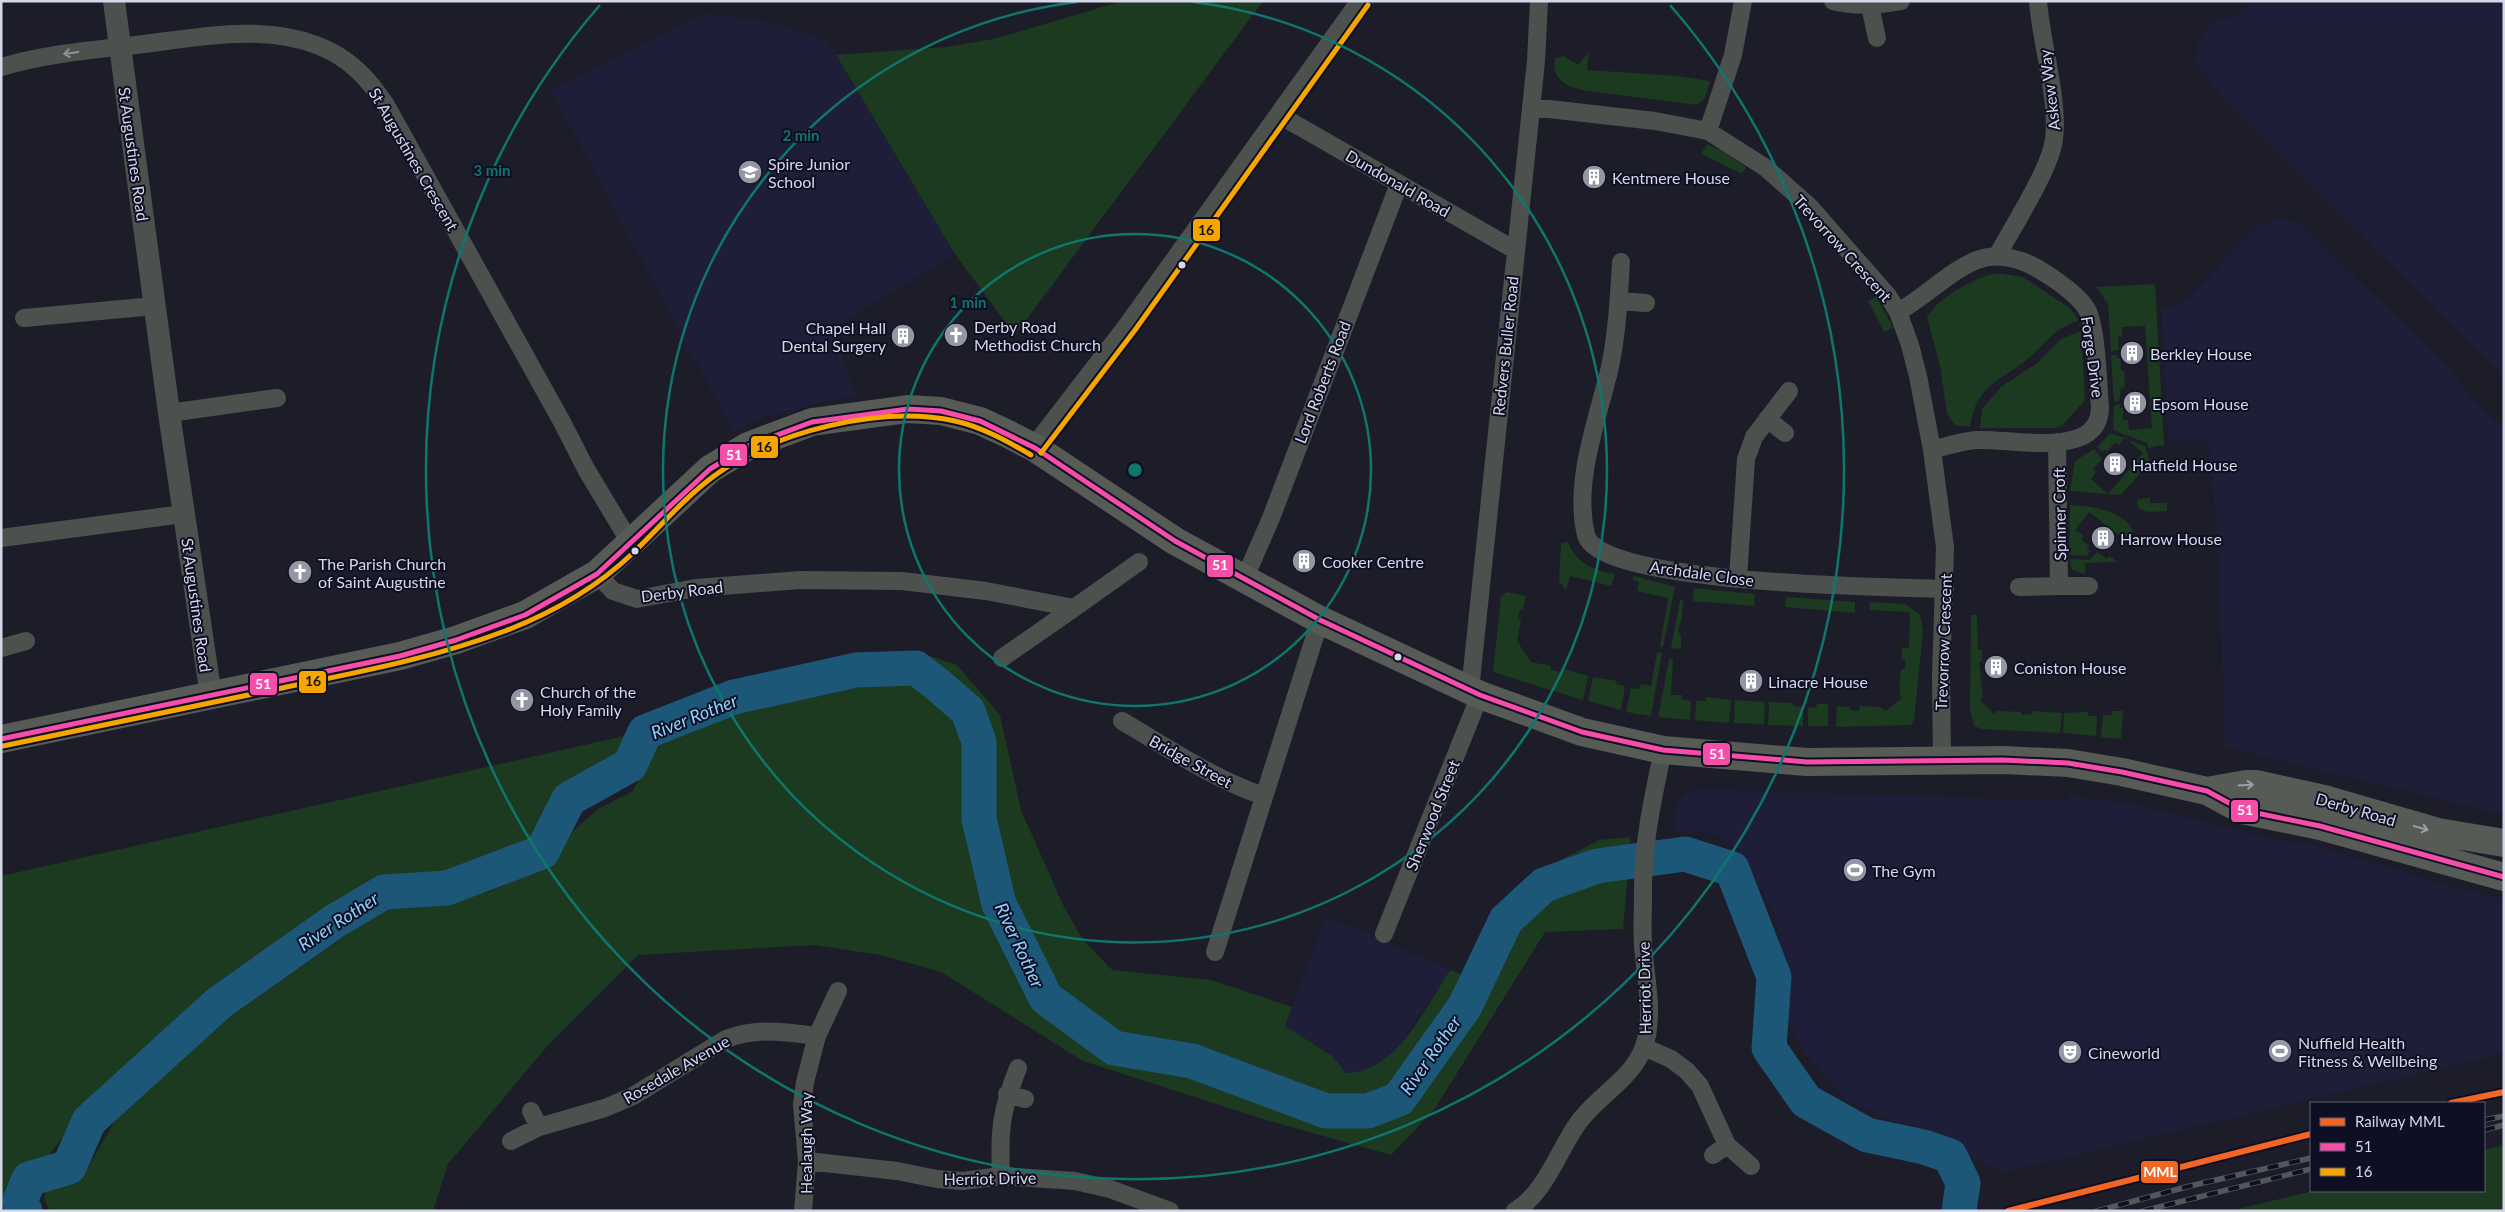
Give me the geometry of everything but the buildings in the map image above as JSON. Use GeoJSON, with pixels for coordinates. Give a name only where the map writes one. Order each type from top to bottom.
{"type":"FeatureCollection","features":[{"type":"Feature","properties":{"kind":"highway","name":"Derby Road"},"geometry":{"type":"LineString","coordinates":[[597,574],[710,469],[748,446],[812,422],[908,409],[941,411],[980,421],[1034,448],[1166,535],[1244,580],[1320,620],[1476,692],[1582,732],[1663,750],[1807,762],[2003,760],[2068,763],[2122,772],[2207,791],[2242,810],[2320,826],[2504,877]]}},
{"type":"Feature","properties":{"kind":"highway"},"geometry":{"type":"LineString","coordinates":[[1,739],[400,656],[456,640],[526,615],[597,574]]}},
{"type":"Feature","properties":{"kind":"highway","name":"Derby Road"},"geometry":{"type":"LineString","coordinates":[[2207,791],[2256,784],[2324,799],[2438,832],[2504,843]]}},
{"type":"Feature","properties":{"kind":"street","name":"St Augustines Road"},"geometry":{"type":"LineString","coordinates":[[114,1],[183,514],[211,696]]}},
{"type":"Feature","properties":{"kind":"street"},"geometry":{"type":"LineString","coordinates":[[1034,448],[1129,326],[1362,1]]}},
{"type":"Feature","properties":{"kind":"street","name":"Redvers Buller Road"},"geometry":{"type":"LineString","coordinates":[[1476,692],[1515,250],[1536,61],[1539,1]]}},
{"type":"Feature","properties":{"kind":"street"},"geometry":{"type":"LineString","coordinates":[[1708,131],[1733,55],[1743,1]]}},
{"type":"Feature","properties":{"kind":"street"},"geometry":{"type":"LineString","coordinates":[[1833,1],[1851,6],[1870,6],[1902,1]]}},
{"type":"Feature","properties":{"kind":"street","name":"Askew Way"},"geometry":{"type":"LineString","coordinates":[[1997,256],[2047,164],[2054,140],[2054,114],[2038,1]]}},
{"type":"Feature","properties":{"kind":"street"},"geometry":{"type":"LineString","coordinates":[[1870,6],[1878,38]]}},
{"type":"Feature","properties":{"kind":"street","name":"St Augustines Crescent"},"geometry":{"type":"LineString","coordinates":[[1,67],[24,60],[119,47],[212,36],[257,34],[293,38],[340,56],[358,70],[386,105],[562,422],[586,470],[631,544]]}},
{"type":"Feature","properties":{"kind":"street","name":"Trevorrow Crescent"},"geometry":{"type":"LineString","coordinates":[[1531,108],[1673,124],[1708,131],[1766,168],[1810,208],[1875,279],[1898,312],[1910,345],[1932,450],[1945,547],[1941,677],[1942,761]]}},
{"type":"Feature","properties":{"kind":"street","name":"Dundonald Road"},"geometry":{"type":"LineString","coordinates":[[1281,116],[1515,250]]}},
{"type":"Feature","properties":{"kind":"street","name":"Lord Roberts Road"},"geometry":{"type":"LineString","coordinates":[[1244,580],[1271,518],[1399,184]]}},
{"type":"Feature","properties":{"kind":"street","name":"Forge Drive"},"geometry":{"type":"LineString","coordinates":[[1898,312],[1916,302],[1959,269],[1978,259],[1997,256],[2020,260],[2041,272],[2076,295],[2089,313],[2099,391],[2100,419],[2095,429],[2078,440],[2058,442],[1976,440],[1932,450]]}},
{"type":"Feature","properties":{"kind":"street","name":"Archdale Close"},"geometry":{"type":"LineString","coordinates":[[1621,262],[1619,301],[1610,366],[1597,411],[1588,455],[1583,502],[1586,537],[1601,552],[1649,566],[1683,573],[1848,586],[1945,589]]}},
{"type":"Feature","properties":{"kind":"street"},"geometry":{"type":"LineString","coordinates":[[1619,301],[1646,303]]}},
{"type":"Feature","properties":{"kind":"street"},"geometry":{"type":"LineString","coordinates":[[24,318],[154,306]]}},
{"type":"Feature","properties":{"kind":"street"},"geometry":{"type":"LineString","coordinates":[[1738,578],[1746,459],[1754,437],[1789,391]]}},
{"type":"Feature","properties":{"kind":"street"},"geometry":{"type":"LineString","coordinates":[[169,413],[277,398]]}},
{"type":"Feature","properties":{"kind":"street"},"geometry":{"type":"LineString","coordinates":[[1766,419],[1785,433]]}},
{"type":"Feature","properties":{"kind":"street","name":"Spinner Croft"},"geometry":{"type":"LineString","coordinates":[[2058,442],[2059,586]]}},
{"type":"Feature","properties":{"kind":"street"},"geometry":{"type":"LineString","coordinates":[[1,538],[183,514]]}},
{"type":"Feature","properties":{"kind":"street"},"geometry":{"type":"LineString","coordinates":[[1002,658],[1139,562]]}},
{"type":"Feature","properties":{"kind":"street","name":"Derby Road"},"geometry":{"type":"LineString","coordinates":[[597,574],[613,591],[637,599],[696,588],[800,580],[902,581],[986,591],[1074,608]]}},
{"type":"Feature","properties":{"kind":"street"},"geometry":{"type":"LineString","coordinates":[[2019,587],[2089,586]]}},
{"type":"Feature","properties":{"kind":"street"},"geometry":{"type":"LineString","coordinates":[[1215,952],[1320,620]]}},
{"type":"Feature","properties":{"kind":"street"},"geometry":{"type":"LineString","coordinates":[[1,648],[26,641]]}},
{"type":"Feature","properties":{"kind":"street","name":"Sherwood Street"},"geometry":{"type":"LineString","coordinates":[[1384,934],[1476,692]]}},
{"type":"Feature","properties":{"kind":"street","name":"Bridge Street"},"geometry":{"type":"LineString","coordinates":[[1122,721],[1205,771],[1234,786],[1263,796]]}},
{"type":"Feature","properties":{"kind":"street","name":"Herriot Drive"},"geometry":{"type":"LineString","coordinates":[[1515,1211],[1524,1206],[1546,1178],[1578,1122],[1596,1101],[1619,1083],[1644,1047],[1648,1026],[1648,1000],[1643,943],[1643,886],[1648,835],[1663,750]]}},
{"type":"Feature","properties":{"kind":"street","name":"Healaugh Way"},"geometry":{"type":"LineString","coordinates":[[803,1211],[807,1161],[802,1104],[817,1036],[838,990]]}},
{"type":"Feature","properties":{"kind":"street","name":"Rosedale Avenue"},"geometry":{"type":"LineString","coordinates":[[511,1141],[539,1127],[605,1108],[634,1096],[726,1039],[740,1034],[764,1030],[817,1036]]}},
{"type":"Feature","properties":{"kind":"street"},"geometry":{"type":"LineString","coordinates":[[1644,1047],[1671,1060],[1687,1071],[1700,1086],[1720,1150],[1751,1166]]}},
{"type":"Feature","properties":{"kind":"street"},"geometry":{"type":"LineString","coordinates":[[1001,1176],[999,1136],[1008,1094],[1018,1068]]}},
{"type":"Feature","properties":{"kind":"street"},"geometry":{"type":"LineString","coordinates":[[1008,1094],[1025,1099]]}},
{"type":"Feature","properties":{"kind":"street"},"geometry":{"type":"LineString","coordinates":[[531,1110],[539,1127]]}},
{"type":"Feature","properties":{"kind":"street","name":"Herriot Drive"},"geometry":{"type":"LineString","coordinates":[[807,1161],[897,1171],[937,1179],[963,1181],[1001,1176],[1074,1180],[1110,1189],[1170,1211]]}},
{"type":"Feature","properties":{"kind":"shaded area"},"geometry":{"type":"Polygon","coordinates":[[[2253,1],[2504,1],[2504,374],[2474,347],[2228,105],[2196,62],[2199,40],[2212,24],[2239,14],[2253,1]]]}},
{"type":"Feature","properties":{"kind":"shaded area","name":"Spire Junior School"},"geometry":{"type":"Polygon","coordinates":[[[707,13],[777,24],[827,41],[955,254],[832,329],[856,394],[761,418],[734,433],[551,90],[707,13]]]}},
{"type":"Feature","properties":{"kind":"shaded area"},"geometry":{"type":"Polygon","coordinates":[[[2273,220],[2288,220],[2301,225],[2448,366],[2473,401],[2497,423],[2504,425],[2504,815],[2225,747],[2218,539],[2208,440],[2169,442],[2161,308],[2179,305],[2194,293],[2260,222],[2265,226],[2273,220]]]}},
{"type":"Feature","properties":{"kind":"shaded area"},"geometry":{"type":"Polygon","coordinates":[[[1699,789],[2067,801],[2069,795],[2136,805],[2269,838],[2316,846],[2466,891],[2504,898],[2504,1053],[2005,1172],[1845,1100],[1807,1056],[1785,1015],[1790,993],[1773,909],[1737,848],[1713,833],[1673,831],[1678,803],[1687,793],[1699,789]]]}},
{"type":"Feature","properties":{"kind":"shaded area"},"geometry":{"type":"Polygon","coordinates":[[[1326,916],[1450,970],[1395,1052],[1379,1064],[1360,1073],[1346,1073],[1332,1056],[1285,1026],[1326,916]]]}},
{"type":"Feature","properties":{"kind":"green space"},"geometry":{"type":"Polygon","coordinates":[[[1123,1],[1263,1],[1015,335],[955,254],[836,55],[946,47],[994,39],[1123,1]]]}},
{"type":"Feature","properties":{"kind":"green space"},"geometry":{"type":"Polygon","coordinates":[[[1589,52],[1587,70],[1677,76],[1710,81],[1705,98],[1697,105],[1588,91],[1568,85],[1558,78],[1554,66],[1555,58],[1564,56],[1578,65],[1589,52]]]}},
{"type":"Feature","properties":{"kind":"green space"},"geometry":{"type":"Polygon","coordinates":[[[1707,144],[1724,152],[1746,167],[1742,174],[1701,154],[1707,144]]]}},
{"type":"Feature","properties":{"kind":"green space"},"geometry":{"type":"Polygon","coordinates":[[[1997,273],[2023,277],[2071,309],[2079,321],[2071,323],[2058,331],[2030,357],[1992,384],[1978,401],[1973,412],[1970,427],[1955,425],[1947,414],[1940,366],[1927,317],[1940,302],[1958,289],[1968,283],[1997,273]]]}},
{"type":"Feature","properties":{"kind":"green space"},"geometry":{"type":"Polygon","coordinates":[[[2155,284],[2164,445],[2148,448],[2147,443],[2113,430],[2114,405],[2120,404],[2120,408],[2123,408],[2123,420],[2128,420],[2129,430],[2152,428],[2145,326],[2122,327],[2122,336],[2118,337],[2119,349],[2111,352],[2108,304],[2096,287],[2155,284]]]}},
{"type":"Feature","properties":{"kind":"green space"},"geometry":{"type":"Polygon","coordinates":[[[1876,296],[1893,328],[1884,332],[1868,301],[1876,296]]]}},
{"type":"Feature","properties":{"kind":"green space"},"geometry":{"type":"Polygon","coordinates":[[[2081,331],[2085,400],[2062,426],[2054,428],[1980,428],[1982,409],[2001,387],[2036,364],[2061,339],[2081,331]]]}},
{"type":"Feature","properties":{"kind":"green space"},"geometry":{"type":"Polygon","coordinates":[[[2111,355],[2117,355],[2117,358],[2120,358],[2121,371],[2124,371],[2125,387],[2121,388],[2119,401],[2114,402],[2111,355]]]}},
{"type":"Feature","properties":{"kind":"green space"},"geometry":{"type":"Polygon","coordinates":[[[2110,433],[2124,438],[2119,445],[2115,442],[2107,452],[2105,450],[2103,452],[2097,447],[2110,433]]]}},
{"type":"Feature","properties":{"kind":"green space"},"geometry":{"type":"Polygon","coordinates":[[[2128,440],[2145,446],[2150,462],[2121,495],[2108,494],[2143,453],[2128,440]]]}},
{"type":"Feature","properties":{"kind":"green space"},"geometry":{"type":"Polygon","coordinates":[[[2094,449],[2102,459],[2093,469],[2096,472],[2091,479],[2108,494],[2070,491],[2075,461],[2094,449]]]}},
{"type":"Feature","properties":{"kind":"green space"},"geometry":{"type":"Polygon","coordinates":[[[2150,498],[2150,503],[2167,503],[2167,511],[2148,512],[2139,509],[2137,502],[2139,499],[2150,498]]]}},
{"type":"Feature","properties":{"kind":"green space"},"geometry":{"type":"Polygon","coordinates":[[[2070,505],[2096,508],[2122,518],[2133,531],[2131,544],[2089,512],[2075,530],[2084,536],[2081,539],[2089,546],[2087,549],[2090,551],[2087,556],[2069,555],[2070,505]]]}},
{"type":"Feature","properties":{"kind":"green space"},"geometry":{"type":"Polygon","coordinates":[[[1568,542],[1571,550],[1581,561],[1593,568],[1615,574],[1611,586],[1570,576],[1566,590],[1559,581],[1561,543],[1568,542]]]}},
{"type":"Feature","properties":{"kind":"green space"},"geometry":{"type":"Polygon","coordinates":[[[2097,552],[2107,559],[2110,556],[2117,562],[2085,563],[2085,574],[2072,570],[2069,559],[2089,560],[2097,552]]]}},
{"type":"Feature","properties":{"kind":"green space"},"geometry":{"type":"Polygon","coordinates":[[[1634,576],[1675,587],[1663,647],[1660,646],[1668,598],[1637,591],[1639,582],[1632,580],[1634,576]]]}},
{"type":"Feature","properties":{"kind":"green space"},"geometry":{"type":"Polygon","coordinates":[[[1694,588],[1755,594],[1754,606],[1693,601],[1694,588]]]}},
{"type":"Feature","properties":{"kind":"green space"},"geometry":{"type":"Polygon","coordinates":[[[1506,592],[1526,596],[1523,610],[1520,610],[1518,619],[1521,620],[1517,641],[1531,662],[1551,666],[1551,670],[1560,672],[1561,668],[1588,676],[1583,700],[1493,672],[1501,597],[1506,592]]]}},
{"type":"Feature","properties":{"kind":"green space"},"geometry":{"type":"Polygon","coordinates":[[[1786,597],[1855,602],[1855,613],[1785,607],[1786,597]]]}},
{"type":"Feature","properties":{"kind":"green space"},"geometry":{"type":"Polygon","coordinates":[[[1680,600],[1683,600],[1682,617],[1678,631],[1681,635],[1681,649],[1671,648],[1680,600]]]}},
{"type":"Feature","properties":{"kind":"green space"},"geometry":{"type":"Polygon","coordinates":[[[1870,602],[1905,604],[1920,615],[1923,631],[1914,720],[1911,725],[1836,727],[1837,706],[1850,707],[1850,710],[1859,711],[1860,706],[1879,707],[1886,711],[1902,698],[1899,694],[1901,692],[1899,689],[1901,669],[1905,669],[1905,660],[1902,660],[1902,648],[1909,648],[1910,612],[1869,610],[1870,602]]]}},
{"type":"Feature","properties":{"kind":"green space"},"geometry":{"type":"Polygon","coordinates":[[[1971,615],[1977,615],[1978,650],[1982,650],[1982,661],[1979,662],[1983,697],[1980,700],[1994,714],[1997,711],[2021,712],[2022,715],[2032,714],[2032,711],[2062,713],[2060,733],[1982,729],[1974,726],[1970,709],[1971,615]]]}},
{"type":"Feature","properties":{"kind":"green space"},"geometry":{"type":"Polygon","coordinates":[[[1657,652],[1662,653],[1651,716],[1626,712],[1631,688],[1639,689],[1641,684],[1651,686],[1657,652]]]}},
{"type":"Feature","properties":{"kind":"green space"},"geometry":{"type":"Polygon","coordinates":[[[921,653],[957,665],[1000,715],[1021,810],[1063,905],[1083,940],[1112,970],[1211,980],[1292,1007],[1285,1026],[1332,1056],[1346,1073],[1364,1070],[1380,1062],[1395,1050],[1420,1019],[1450,970],[1466,976],[1500,908],[1536,873],[1599,840],[1631,837],[1623,929],[1545,932],[1434,1110],[1391,1155],[1266,1120],[1083,1061],[941,972],[881,955],[814,945],[638,955],[550,1043],[448,1164],[433,1211],[50,1211],[44,1199],[47,1187],[63,1181],[82,1178],[118,1115],[227,1019],[383,909],[488,892],[552,864],[573,831],[598,809],[633,791],[652,750],[653,739],[735,710],[853,681],[912,679],[921,653]]]}},
{"type":"Feature","properties":{"kind":"green space"},"geometry":{"type":"Polygon","coordinates":[[[1669,659],[1673,659],[1671,695],[1682,695],[1682,700],[1691,701],[1690,720],[1658,717],[1669,659]]]}},
{"type":"Feature","properties":{"kind":"green space"},"geometry":{"type":"Polygon","coordinates":[[[1593,677],[1617,681],[1616,684],[1625,686],[1621,710],[1588,701],[1593,677]]]}},
{"type":"Feature","properties":{"kind":"green space"},"geometry":{"type":"Polygon","coordinates":[[[1706,697],[1731,700],[1729,723],[1695,720],[1696,701],[1706,701],[1706,697]]]}},
{"type":"Feature","properties":{"kind":"green space"},"geometry":{"type":"Polygon","coordinates":[[[1735,700],[1765,702],[1764,724],[1734,723],[1735,700]]]}},
{"type":"Feature","properties":{"kind":"green space"},"geometry":{"type":"Polygon","coordinates":[[[1769,702],[1793,703],[1793,706],[1803,707],[1803,726],[1768,725],[1769,702]]]}},
{"type":"Feature","properties":{"kind":"green space"},"geometry":{"type":"Polygon","coordinates":[[[1817,704],[1828,704],[1828,726],[1808,726],[1808,707],[1816,708],[1817,704]]]}},
{"type":"Feature","properties":{"kind":"green space"},"geometry":{"type":"Polygon","coordinates":[[[2112,711],[2123,711],[2121,739],[2101,737],[2103,715],[2112,715],[2112,711]]]}},
{"type":"Feature","properties":{"kind":"green space"},"geometry":{"type":"Polygon","coordinates":[[[2088,712],[2089,716],[2097,716],[2096,736],[2063,733],[2064,713],[2088,712]]]}},
{"type":"Feature","properties":{"kind":"green space"},"geometry":{"type":"Polygon","coordinates":[[[629,735],[621,758],[561,791],[545,818],[536,840],[444,875],[387,881],[370,886],[295,935],[220,988],[82,1113],[38,1169],[25,1170],[9,1184],[19,1211],[1,1211],[1,876],[629,735]]]}},
{"type":"Feature","properties":{"kind":"green space"},"geometry":{"type":"Polygon","coordinates":[[[2504,1145],[2504,1211],[2230,1211],[2310,1192],[2485,1192],[2485,1150],[2504,1145]]]}},
{"type":"Feature","properties":{"kind":"waterway","name":"River Rother"},"geometry":{"type":"LineString","coordinates":[[25,1211],[20,1201],[29,1179],[69,1167],[89,1121],[219,1003],[335,921],[384,892],[447,888],[542,852],[569,799],[630,765],[645,732],[734,697],[856,670],[916,668],[968,711],[979,742],[979,819],[999,904],[1046,998],[1114,1048],[1192,1061],[1326,1111],[1368,1111],[1399,1099],[1465,1006],[1506,920],[1544,885],[1597,866],[1685,854],[1732,869],[1774,977],[1769,1048],[1806,1101],[1867,1135],[1924,1147],[1950,1156],[1963,1183],[1959,1211]]}},
{"type":"Feature","properties":{"kind":"railway"},"geometry":{"type":"LineString","coordinates":[[2485,1120],[2504,1116]]}},
{"type":"Feature","properties":{"kind":"railway"},"geometry":{"type":"LineString","coordinates":[[2485,1130],[2504,1125]]}},
{"type":"Feature","properties":{"kind":"railway"},"geometry":{"type":"LineString","coordinates":[[2097,1211],[2190,1186],[2310,1158]]}},
{"type":"Feature","properties":{"kind":"railway"},"geometry":{"type":"LineString","coordinates":[[2143,1211],[2310,1169]]}},
{"type":"Feature","properties":{"kind":"rail line","name":"MML"},"geometry":{"type":"LineString","coordinates":[[2456,1102],[2504,1092]]}},
{"type":"Feature","properties":{"kind":"rail line","name":"MML"},"geometry":{"type":"LineString","coordinates":[[2008,1211],[2310,1134]]}},
{"type":"Feature","properties":{"kind":"transit line","name":"16"},"geometry":{"type":"LineString","coordinates":[[1041,453],[1135,330],[1368,5]]}},
{"type":"Feature","properties":{"kind":"transit line","name":"51"},"geometry":{"type":"LineString","coordinates":[[1,739],[400,656],[456,640],[525,615],[597,574],[710,469],[748,446],[812,422],[908,409],[941,411],[980,421],[1035,448],[1175,541],[1320,620],[1480,695],[1582,732],[1663,750],[1807,762],[2003,760],[2068,763],[2122,772],[2207,791],[2242,810],[2320,826],[2504,877]]}},
{"type":"Feature","properties":{"kind":"transit line","name":"16"},"geometry":{"type":"LineString","coordinates":[[3,746],[392,664],[449,650],[505,631],[556,608],[589,588],[619,566],[682,503],[714,476],[739,460],[767,446],[798,435],[862,420],[926,417],[955,421],[975,427],[1031,455]]}},
{"type":"Feature","properties":{"kind":"place","name":"Spire Junior School"},"geometry":{"type":"Point","coordinates":[750,172]}},
{"type":"Feature","properties":{"kind":"place","name":"Kentmere House"},"geometry":{"type":"Point","coordinates":[1594,177]}},
{"type":"Feature","properties":{"kind":"place","name":"Derby Road Methodist Church"},"geometry":{"type":"Point","coordinates":[956,335]}},
{"type":"Feature","properties":{"kind":"place","name":"Chapel Hall Dental Surgery"},"geometry":{"type":"Point","coordinates":[903,336]}},
{"type":"Feature","properties":{"kind":"place","name":"Berkley House"},"geometry":{"type":"Point","coordinates":[2132,353]}},
{"type":"Feature","properties":{"kind":"place","name":"Epsom House"},"geometry":{"type":"Point","coordinates":[2135,403]}},
{"type":"Feature","properties":{"kind":"place","name":"Hatfield House"},"geometry":{"type":"Point","coordinates":[2115,464]}},
{"type":"Feature","properties":{"kind":"place","name":"Harrow House"},"geometry":{"type":"Point","coordinates":[2103,538]}},
{"type":"Feature","properties":{"kind":"place","name":"Cooker Centre"},"geometry":{"type":"Point","coordinates":[1304,561]}},
{"type":"Feature","properties":{"kind":"place","name":"The Parish Church of Saint Augustine"},"geometry":{"type":"Point","coordinates":[300,572]}},
{"type":"Feature","properties":{"kind":"place","name":"Coniston House"},"geometry":{"type":"Point","coordinates":[1996,667]}},
{"type":"Feature","properties":{"kind":"place","name":"Linacre House"},"geometry":{"type":"Point","coordinates":[1751,681]}},
{"type":"Feature","properties":{"kind":"place","name":"Church of the Holy Family"},"geometry":{"type":"Point","coordinates":[522,700]}},
{"type":"Feature","properties":{"kind":"place","name":"The Gym"},"geometry":{"type":"Point","coordinates":[1855,870]}},
{"type":"Feature","properties":{"kind":"place","name":"Nuffield Health Fitness & Wellbeing"},"geometry":{"type":"Point","coordinates":[2280,1051]}},
{"type":"Feature","properties":{"kind":"place","name":"Cineworld"},"geometry":{"type":"Point","coordinates":[2070,1052]}}]}
